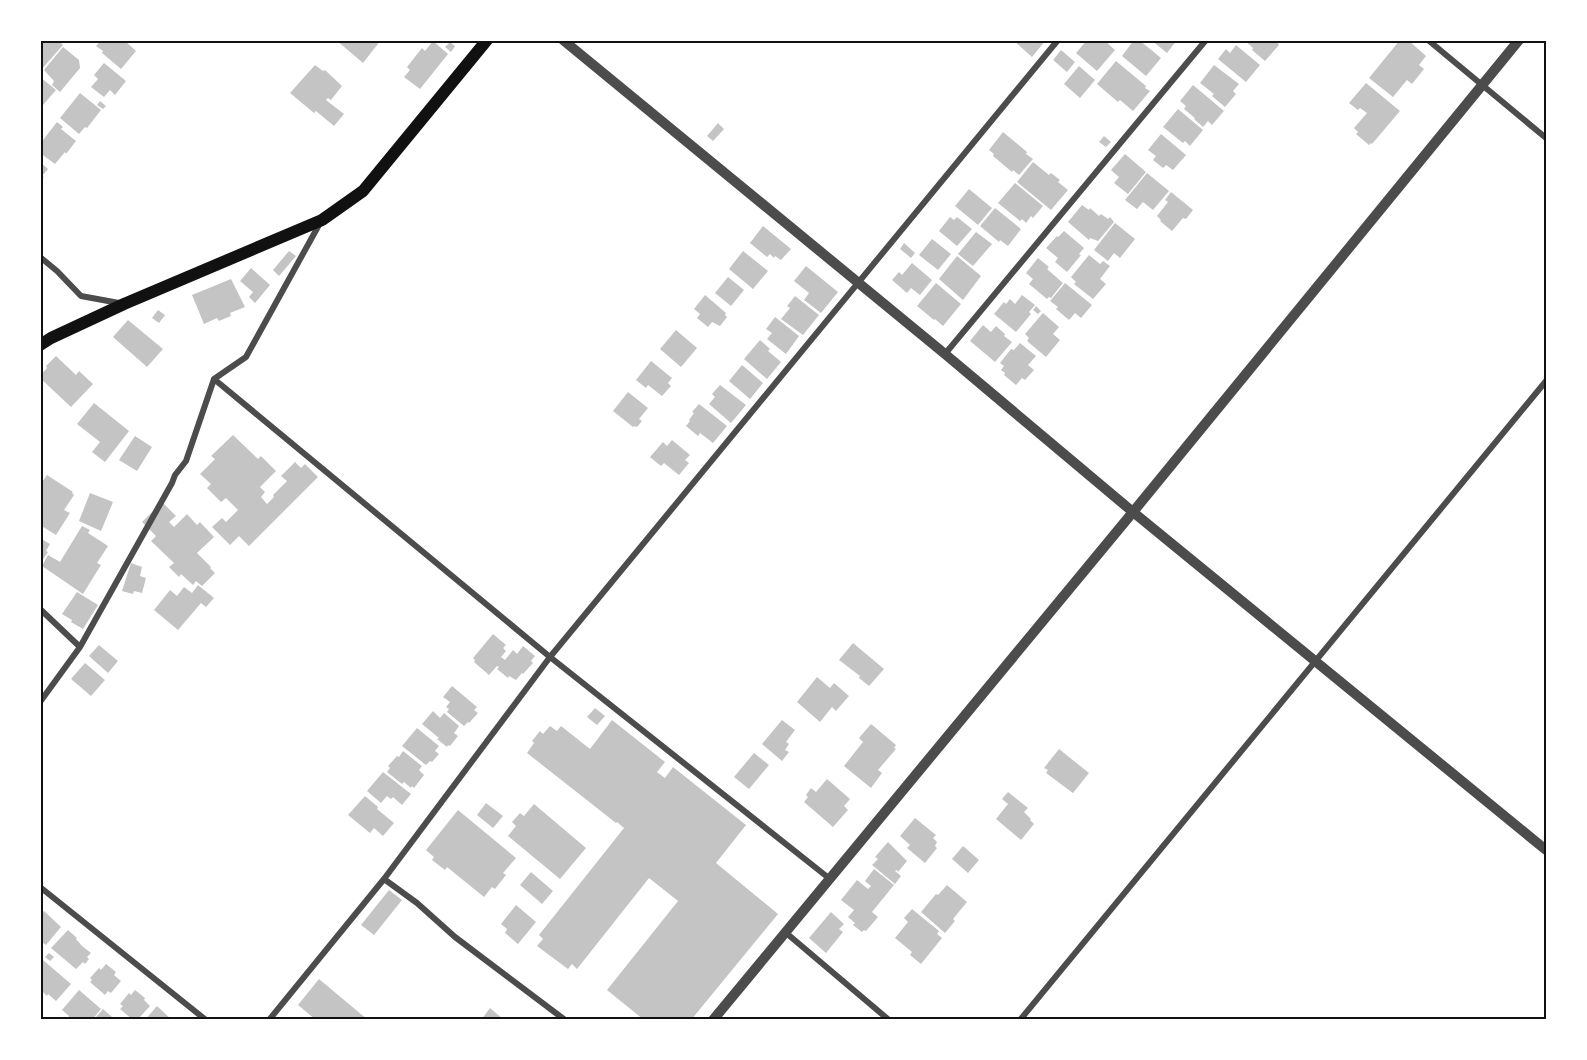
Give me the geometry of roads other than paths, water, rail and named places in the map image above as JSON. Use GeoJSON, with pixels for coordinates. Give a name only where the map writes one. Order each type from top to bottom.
{"type":"FeatureCollection","features":[{"type":"Feature","properties":{"kind":"main road"},"geometry":{"type":"LineString","coordinates":[[40,345],[124,304],[322,220],[363,191],[487,40]]}},
{"type":"Feature","properties":{"kind":"street"},"geometry":{"type":"LineString","coordinates":[[562,40],[1546,850]]}},
{"type":"Feature","properties":{"kind":"street"},"geometry":{"type":"LineString","coordinates":[[269,1020],[384,879],[550,657],[1058,40]]}},
{"type":"Feature","properties":{"kind":"street"},"geometry":{"type":"LineString","coordinates":[[945,354],[1206,40]]}},
{"type":"Feature","properties":{"kind":"street"},"geometry":{"type":"LineString","coordinates":[[1428,40],[1546,138]]}},
{"type":"Feature","properties":{"kind":"street"},"geometry":{"type":"LineString","coordinates":[[713,1020],[1134,512],[1519,40]]}},
{"type":"Feature","properties":{"kind":"street"},"geometry":{"type":"LineString","coordinates":[[40,702],[80,647],[175,475],[186,460],[214,379],[246,357],[322,220]]}},
{"type":"Feature","properties":{"kind":"street"},"geometry":{"type":"LineString","coordinates":[[40,257],[81,296],[124,304]]}},
{"type":"Feature","properties":{"kind":"street"},"geometry":{"type":"LineString","coordinates":[[214,379],[550,657],[830,879]]}},
{"type":"Feature","properties":{"kind":"street"},"geometry":{"type":"LineString","coordinates":[[1020,1020],[1546,381]]}},
{"type":"Feature","properties":{"kind":"street"},"geometry":{"type":"LineString","coordinates":[[40,609],[80,647]]}},
{"type":"Feature","properties":{"kind":"street"},"geometry":{"type":"LineString","coordinates":[[384,879],[417,903],[455,937],[565,1020]]}},
{"type":"Feature","properties":{"kind":"street"},"geometry":{"type":"LineString","coordinates":[[40,887],[206,1020]]}},
{"type":"Feature","properties":{"kind":"street"},"geometry":{"type":"LineString","coordinates":[[785,932],[890,1020]]}}]}
